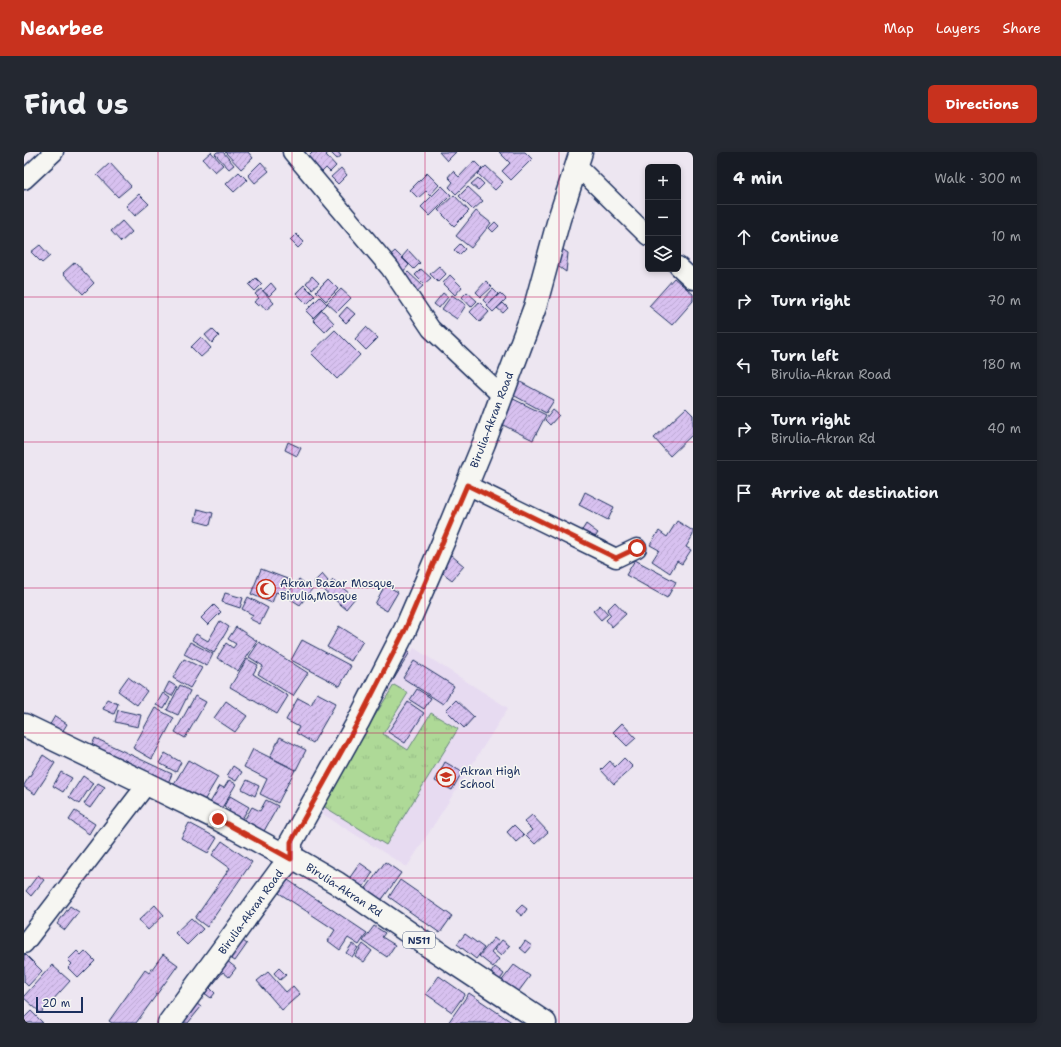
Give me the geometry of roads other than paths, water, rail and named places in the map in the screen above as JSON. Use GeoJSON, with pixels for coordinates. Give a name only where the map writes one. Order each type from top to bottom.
{"type":"FeatureCollection","features":[{"type":"Feature","properties":{"kind":"main road","name":"Birulia-Akran Road"},"geometry":{"type":"LineString","coordinates":[[169,1023],[280,871],[291,859],[291,842],[358,722],[405,630],[467,485],[535,307],[559,219],[579,159]]}},
{"type":"Feature","properties":{"kind":"main road","name":"Birulia-Akran Rd"},"geometry":{"type":"LineString","coordinates":[[24,725],[218,819],[291,859],[299,861],[337,883],[545,1023]]}},
{"type":"Feature","properties":{"kind":"street"},"geometry":{"type":"LineString","coordinates":[[24,180],[54,152]]}},
{"type":"Feature","properties":{"kind":"street"},"geometry":{"type":"LineString","coordinates":[[292,152],[390,268],[431,329],[502,396]]}},
{"type":"Feature","properties":{"kind":"street"},"geometry":{"type":"LineString","coordinates":[[579,159],[645,233]]}},
{"type":"Feature","properties":{"kind":"street"},"geometry":{"type":"LineString","coordinates":[[681,269],[693,280]]}},
{"type":"Feature","properties":{"kind":"street"},"geometry":{"type":"LineString","coordinates":[[467,485],[616,558],[637,548]]}},
{"type":"Feature","properties":{"kind":"street"},"geometry":{"type":"LineString","coordinates":[[24,944],[147,784]]}},
{"type":"Feature","properties":{"kind":"place","name":"Akran Bazar Mosque, Birulia,Mosque"},"geometry":{"type":"Point","coordinates":[266,589]}},
{"type":"Feature","properties":{"kind":"place","name":"Akran High School"},"geometry":{"type":"Point","coordinates":[446,777]}}]}
